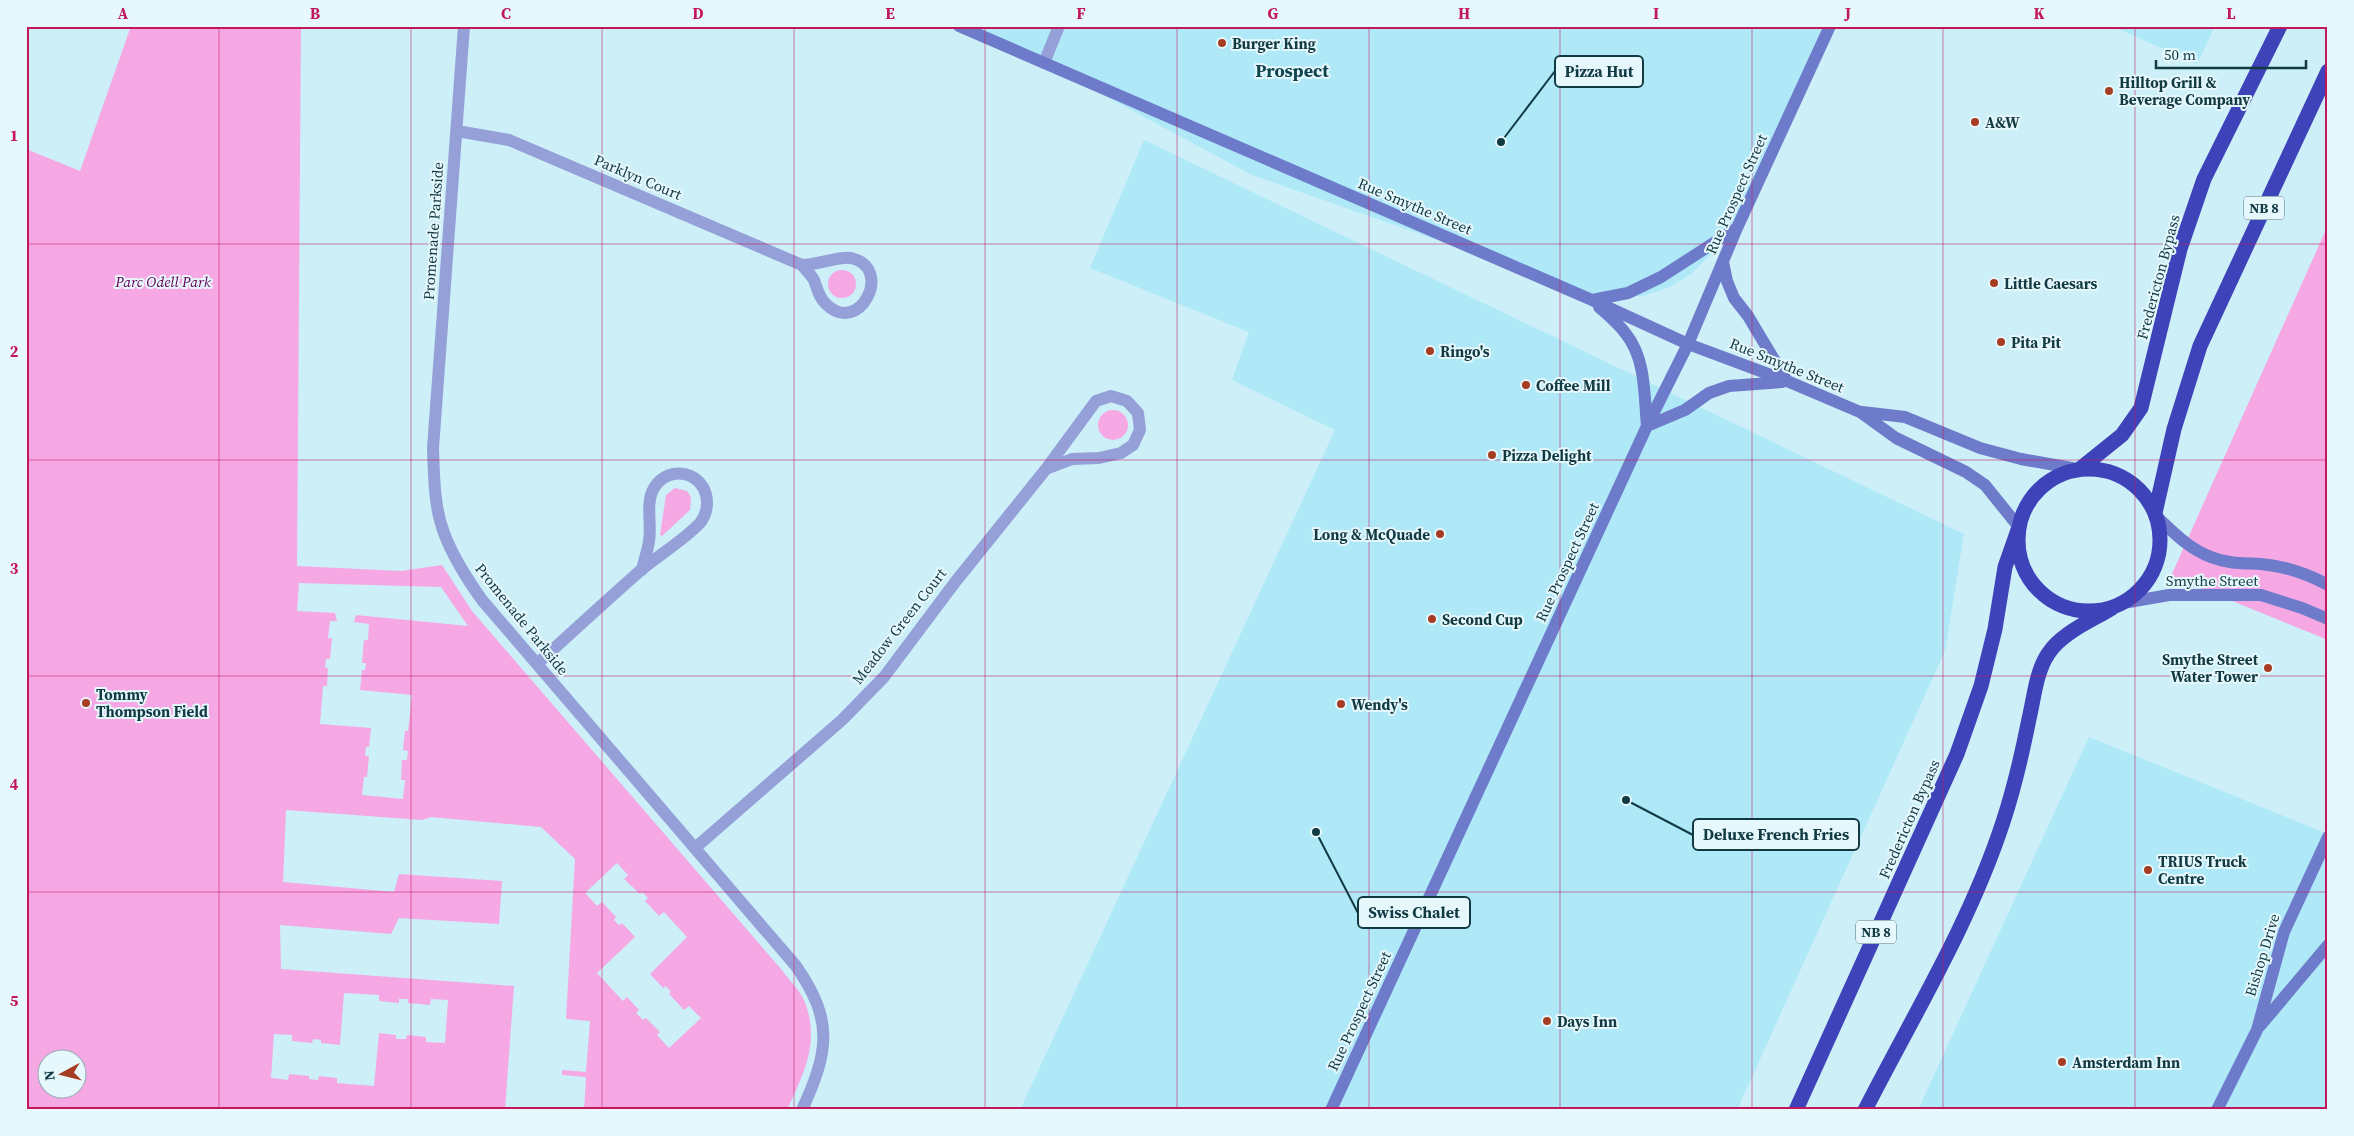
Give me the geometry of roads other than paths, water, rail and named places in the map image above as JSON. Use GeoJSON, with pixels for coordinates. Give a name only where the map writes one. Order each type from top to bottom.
{"type":"FeatureCollection","features":[{"type":"Feature","properties":{"kind":"highway","name":"Fredericton Bypass"},"geometry":{"type":"LineString","coordinates":[[2079,469],[2122,435],[2141,408],[2180,249],[2204,179],[2280,26]]}},
{"type":"Feature","properties":{"kind":"highway","name":"NB 8"},"geometry":{"type":"LineString","coordinates":[[2155,514],[2174,429],[2200,346],[2328,71]]}},
{"type":"Feature","properties":{"kind":"highway"},"geometry":{"type":"LineString","coordinates":[[1865,1110],[1944,958],[1980,883],[2005,814],[2019,768],[2038,678],[2046,658],[2061,639],[2118,606],[2139,591],[2152,574],[2159,554],[2160,533],[2155,514],[2143,493],[2125,478],[2104,470],[2079,469],[2058,474],[2040,487],[2026,505],[2018,528],[2018,550],[2024,572],[2037,591],[2056,604],[2078,611],[2101,611],[2118,606]]}},
{"type":"Feature","properties":{"kind":"highway","name":"Fredericton Bypass"},"geometry":{"type":"LineString","coordinates":[[1796,1110],[1957,754],[1981,686],[1995,629],[2005,567],[2018,528]]}},
{"type":"Feature","properties":{"kind":"main road","name":"Rue Smythe Street"},"geometry":{"type":"LineString","coordinates":[[959,26],[1592,300],[1688,344],[1787,381],[1860,412],[1896,438],[1966,472],[1985,485],[2018,528]]}},
{"type":"Feature","properties":{"kind":"main road","name":"Rue Prospect Street"},"geometry":{"type":"LineString","coordinates":[[1331,1110],[1648,426],[1688,344],[1737,228],[1830,26]]}},
{"type":"Feature","properties":{"kind":"main road"},"geometry":{"type":"LineString","coordinates":[[1592,300],[1628,293],[1661,277],[1737,228]]}},
{"type":"Feature","properties":{"kind":"main road"},"geometry":{"type":"LineString","coordinates":[[1592,300],[1626,333],[1636,349],[1641,363],[1648,426],[1685,410],[1710,393],[1729,386],[1787,381],[1748,316],[1734,298],[1727,281],[1723,262]]}},
{"type":"Feature","properties":{"kind":"main road","name":"Rue Smythe Street"},"geometry":{"type":"LineString","coordinates":[[1860,412],[1905,417],[1980,448],[2021,459],[2079,469]]}},
{"type":"Feature","properties":{"kind":"main road","name":"Smythe Street"},"geometry":{"type":"LineString","coordinates":[[2155,514],[2186,544],[2211,558],[2236,564],[2262,564],[2296,572],[2328,585]]}},
{"type":"Feature","properties":{"kind":"main road","name":"Smythe Street"},"geometry":{"type":"LineString","coordinates":[[2118,606],[2169,595],[2215,593],[2261,595],[2302,608],[2325,619]]}},
{"type":"Feature","properties":{"kind":"main road","name":"Bishop Drive"},"geometry":{"type":"LineString","coordinates":[[2257,1030],[2284,932],[2328,837]]}},
{"type":"Feature","properties":{"kind":"main road"},"geometry":{"type":"LineString","coordinates":[[2217,1110],[2257,1030],[2328,945]]}},
{"type":"Feature","properties":{"kind":"street","name":"Promenade Parkside"},"geometry":{"type":"LineString","coordinates":[[464,26],[433,448],[435,487],[444,532],[462,571],[482,600],[796,966],[810,985],[819,1006],[824,1041],[822,1058],[802,1110]]}},
{"type":"Feature","properties":{"kind":"street"},"geometry":{"type":"LineString","coordinates":[[1044,63],[1059,26]]}},
{"type":"Feature","properties":{"kind":"street","name":"Parklyn Court"},"geometry":{"type":"LineString","coordinates":[[457,131],[509,140],[802,265],[816,265],[844,258],[859,262],[865,267],[871,280],[870,296],[856,309],[844,312],[837,311],[822,300],[813,278],[802,265]]}},
{"type":"Feature","properties":{"kind":"street","name":"Meadow Green Court"},"geometry":{"type":"LineString","coordinates":[[694,848],[842,720],[884,677],[956,580],[1046,469],[1096,401],[1111,396],[1127,401],[1138,413],[1140,430],[1134,445],[1121,453],[1098,458],[1072,458],[1046,469]]}},
{"type":"Feature","properties":{"kind":"street"},"geometry":{"type":"LineString","coordinates":[[537,664],[642,570],[700,522],[707,508],[706,493],[699,480],[688,474],[674,474],[661,479],[653,490],[649,510],[650,541],[642,570]]}},
{"type":"Feature","properties":{"kind":"place","name":"Burger King"},"geometry":{"type":"Point","coordinates":[1222,43]}},
{"type":"Feature","properties":{"kind":"place","name":"Hilltop Grill & Beverage Company"},"geometry":{"type":"Point","coordinates":[2109,91]}},
{"type":"Feature","properties":{"kind":"place","name":"A&W"},"geometry":{"type":"Point","coordinates":[1975,122]}},
{"type":"Feature","properties":{"kind":"place","name":"Pizza Hut"},"geometry":{"type":"Point","coordinates":[1501,142]}},
{"type":"Feature","properties":{"kind":"place","name":"Little Caesars"},"geometry":{"type":"Point","coordinates":[1994,283]}},
{"type":"Feature","properties":{"kind":"place","name":"Pita Pit"},"geometry":{"type":"Point","coordinates":[2001,342]}},
{"type":"Feature","properties":{"kind":"place","name":"Ringo's"},"geometry":{"type":"Point","coordinates":[1430,351]}},
{"type":"Feature","properties":{"kind":"place","name":"Coffee Mill"},"geometry":{"type":"Point","coordinates":[1526,385]}},
{"type":"Feature","properties":{"kind":"place","name":"Pizza Delight"},"geometry":{"type":"Point","coordinates":[1492,455]}},
{"type":"Feature","properties":{"kind":"place","name":"Long & McQuade"},"geometry":{"type":"Point","coordinates":[1440,534]}},
{"type":"Feature","properties":{"kind":"place","name":"Second Cup"},"geometry":{"type":"Point","coordinates":[1432,619]}},
{"type":"Feature","properties":{"kind":"place","name":"Smythe Street Water Tower"},"geometry":{"type":"Point","coordinates":[2268,668]}},
{"type":"Feature","properties":{"kind":"place","name":"Tommy Thompson Field"},"geometry":{"type":"Point","coordinates":[86,703]}},
{"type":"Feature","properties":{"kind":"place","name":"Wendy's"},"geometry":{"type":"Point","coordinates":[1341,704]}},
{"type":"Feature","properties":{"kind":"place","name":"Deluxe French Fries"},"geometry":{"type":"Point","coordinates":[1626,800]}},
{"type":"Feature","properties":{"kind":"place","name":"Swiss Chalet"},"geometry":{"type":"Point","coordinates":[1316,832]}},
{"type":"Feature","properties":{"kind":"place","name":"TRIUS Truck Centre"},"geometry":{"type":"Point","coordinates":[2148,870]}},
{"type":"Feature","properties":{"kind":"place","name":"Days Inn"},"geometry":{"type":"Point","coordinates":[1547,1021]}},
{"type":"Feature","properties":{"kind":"place","name":"Amsterdam Inn"},"geometry":{"type":"Point","coordinates":[2062,1062]}},
{"type":"Feature","properties":{"kind":"district","name":"Prospect"},"geometry":{"type":"Point","coordinates":[1292,70]}},
{"type":"Feature","properties":{"kind":"park label","name":"Parc Odell Park"},"geometry":{"type":"Point","coordinates":[163,281]}}]}
